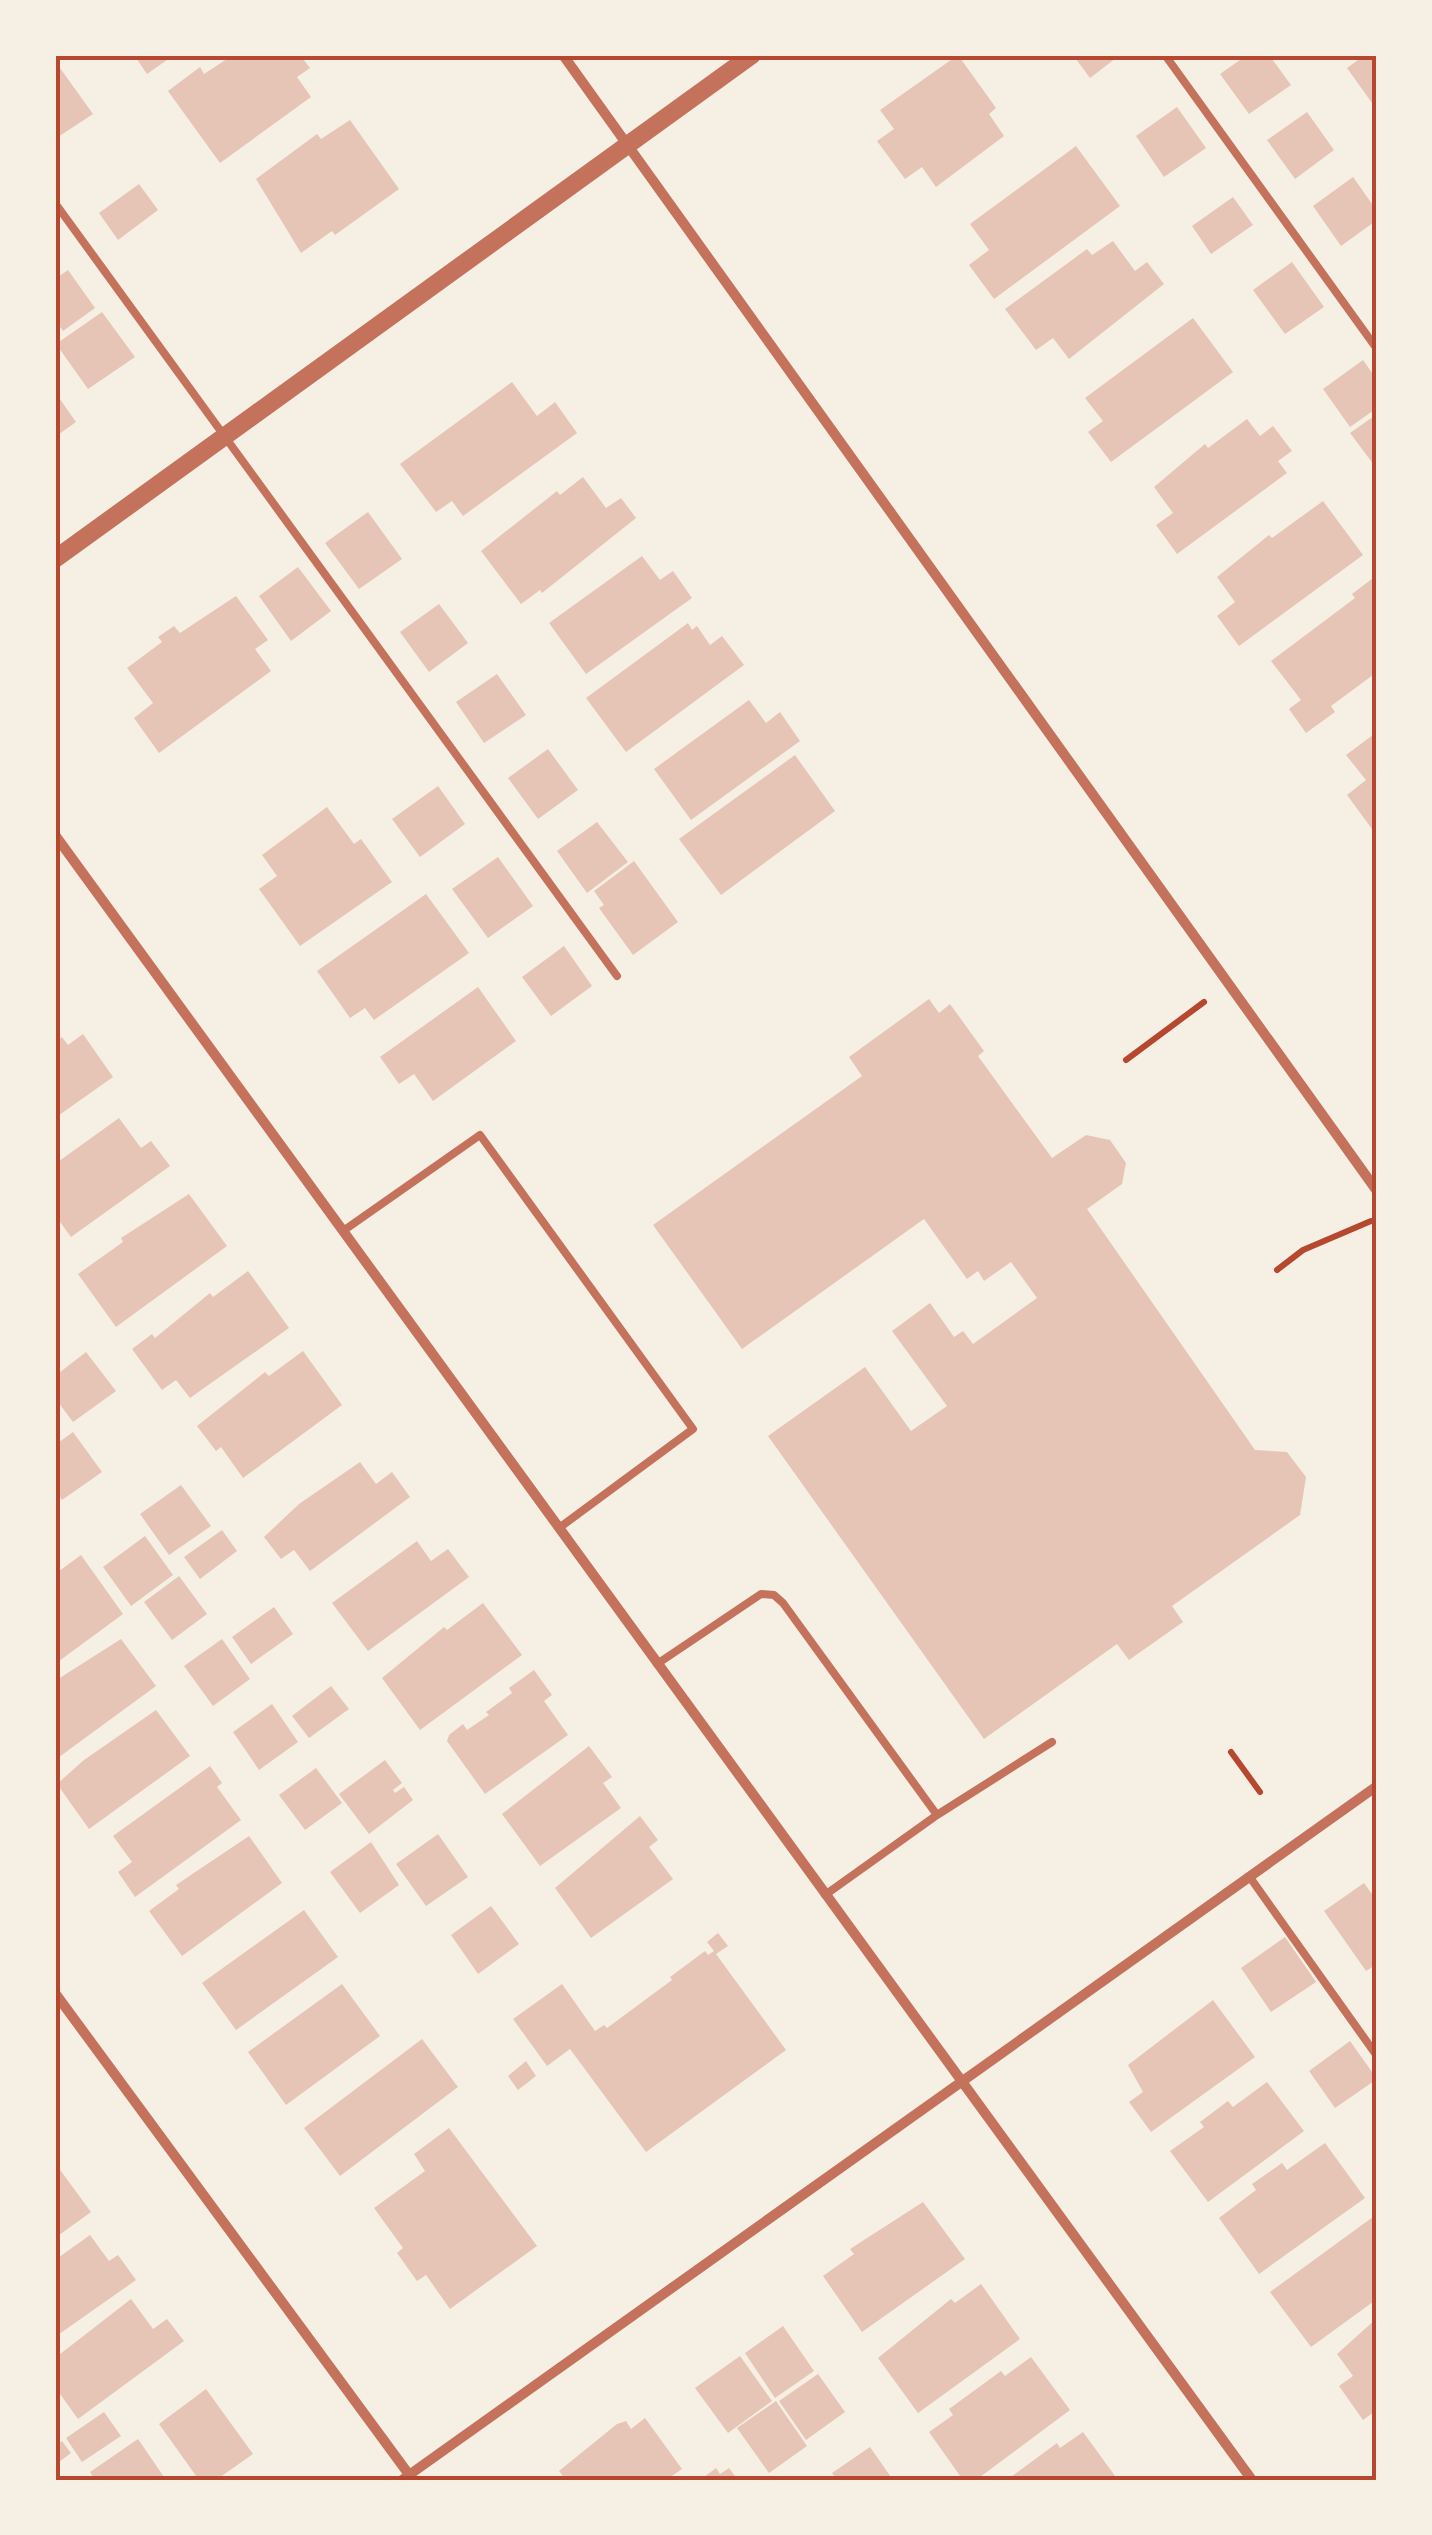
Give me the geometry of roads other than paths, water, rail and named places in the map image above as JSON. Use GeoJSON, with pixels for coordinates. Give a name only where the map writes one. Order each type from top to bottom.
{"type":"FeatureCollection","features":[{"type":"Feature","properties":{"kind":"street"},"geometry":{"type":"LineString","coordinates":[[563,55],[1377,1191]]}},
{"type":"Feature","properties":{"kind":"street"},"geometry":{"type":"LineString","coordinates":[[55,559],[752,55]]}},
{"type":"Feature","properties":{"kind":"street"},"geometry":{"type":"LineString","coordinates":[[55,835],[1252,2480]]}},
{"type":"Feature","properties":{"kind":"street"},"geometry":{"type":"LineString","coordinates":[[55,1994],[408,2478],[1377,1786]]}},
{"type":"Feature","properties":{"kind":"lane"},"geometry":{"type":"LineString","coordinates":[[1165,55],[1377,349]]}},
{"type":"Feature","properties":{"kind":"lane"},"geometry":{"type":"LineString","coordinates":[[55,203],[617,976]]}},
{"type":"Feature","properties":{"kind":"lane"},"geometry":{"type":"LineString","coordinates":[[343,1231],[480,1135],[693,1430],[560,1528]]}},
{"type":"Feature","properties":{"kind":"lane"},"geometry":{"type":"LineString","coordinates":[[657,1664],[761,1594],[774,1595],[937,1815]]}},
{"type":"Feature","properties":{"kind":"lane"},"geometry":{"type":"LineString","coordinates":[[825,1895],[937,1815],[1052,1742]]}},
{"type":"Feature","properties":{"kind":"lane"},"geometry":{"type":"LineString","coordinates":[[1249,1876],[1377,2056]]}}]}
